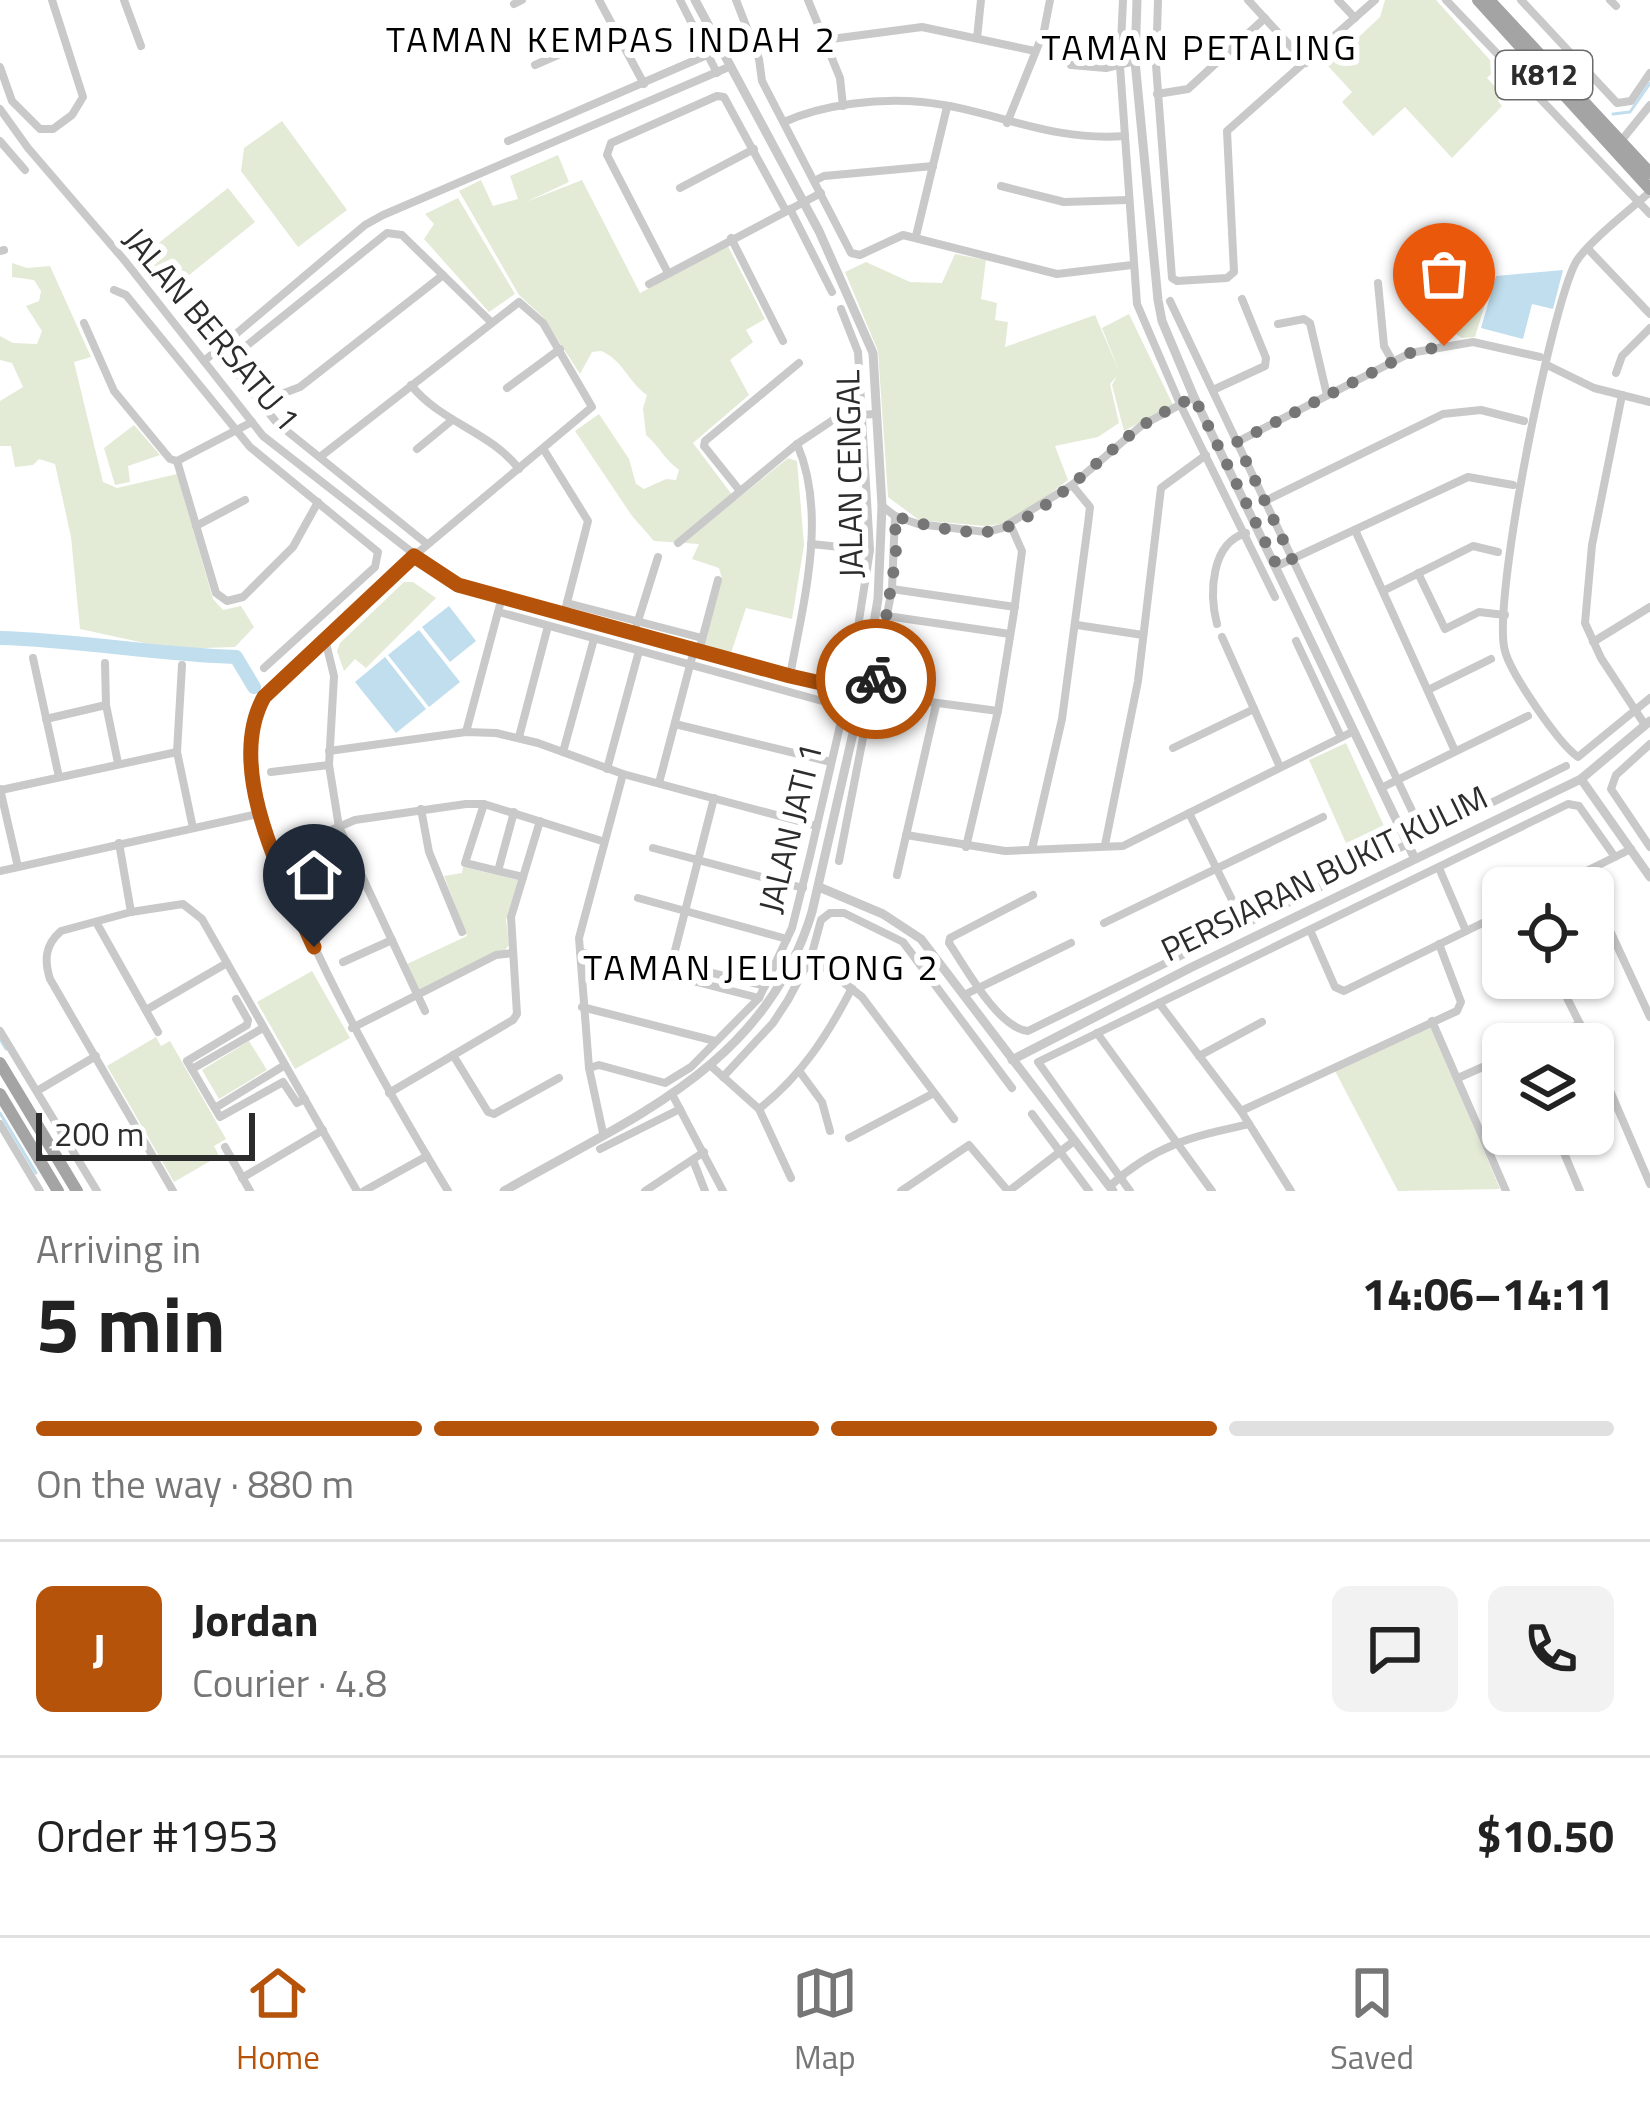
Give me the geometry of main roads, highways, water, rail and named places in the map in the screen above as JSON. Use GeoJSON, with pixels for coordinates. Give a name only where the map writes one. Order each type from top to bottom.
{"type":"FeatureCollection","features":[{"type":"Feature","properties":{"kind":"main road","name":"K812"},"geometry":{"type":"LineString","coordinates":[[1478,0],[1650,190]]}},
{"type":"Feature","properties":{"kind":"main road","name":"K812"},"geometry":{"type":"LineString","coordinates":[[1489,0],[1650,173]]}},
{"type":"Feature","properties":{"kind":"main road"},"geometry":{"type":"LineString","coordinates":[[0,1063],[77,1191]]}},
{"type":"Feature","properties":{"kind":"main road"},"geometry":{"type":"LineString","coordinates":[[0,1094],[58,1191]]}},
{"type":"Feature","properties":{"kind":"water"},"geometry":{"type":"Polygon","coordinates":[[[1563,270],[1553,309],[1532,304],[1523,339],[1481,328],[1496,276],[1563,270]]]}},
{"type":"Feature","properties":{"kind":"water"},"geometry":{"type":"Polygon","coordinates":[[[449,606],[476,641],[450,662],[422,627],[449,606]]]}},
{"type":"Feature","properties":{"kind":"water"},"geometry":{"type":"Polygon","coordinates":[[[419,630],[460,682],[429,707],[388,655],[419,630]]]}},
{"type":"Feature","properties":{"kind":"water"},"geometry":{"type":"Polygon","coordinates":[[[385,657],[426,709],[396,733],[355,682],[385,657]]]}},
{"type":"Feature","properties":{"kind":"waterway"},"geometry":{"type":"LineString","coordinates":[[1613,114],[1630,112],[1650,83]]}},
{"type":"Feature","properties":{"kind":"waterway"},"geometry":{"type":"LineString","coordinates":[[0,638],[236,657],[254,687]]}},
{"type":"Feature","properties":{"kind":"waterway"},"geometry":{"type":"LineString","coordinates":[[0,1039],[6,1049]]}},
{"type":"Feature","properties":{"kind":"waterway"},"geometry":{"type":"LineString","coordinates":[[0,1113],[36,1173]]}},
{"type":"Feature","properties":{"kind":"district","name":"TAMAN KEMPAS INDAH 2"},"geometry":{"type":"Point","coordinates":[612,39]}},
{"type":"Feature","properties":{"kind":"district","name":"TAMAN PETALING"},"geometry":{"type":"Point","coordinates":[1200,47]}},
{"type":"Feature","properties":{"kind":"district","name":"TAMAN JELUTONG 2"},"geometry":{"type":"Point","coordinates":[762,967]}}]}
